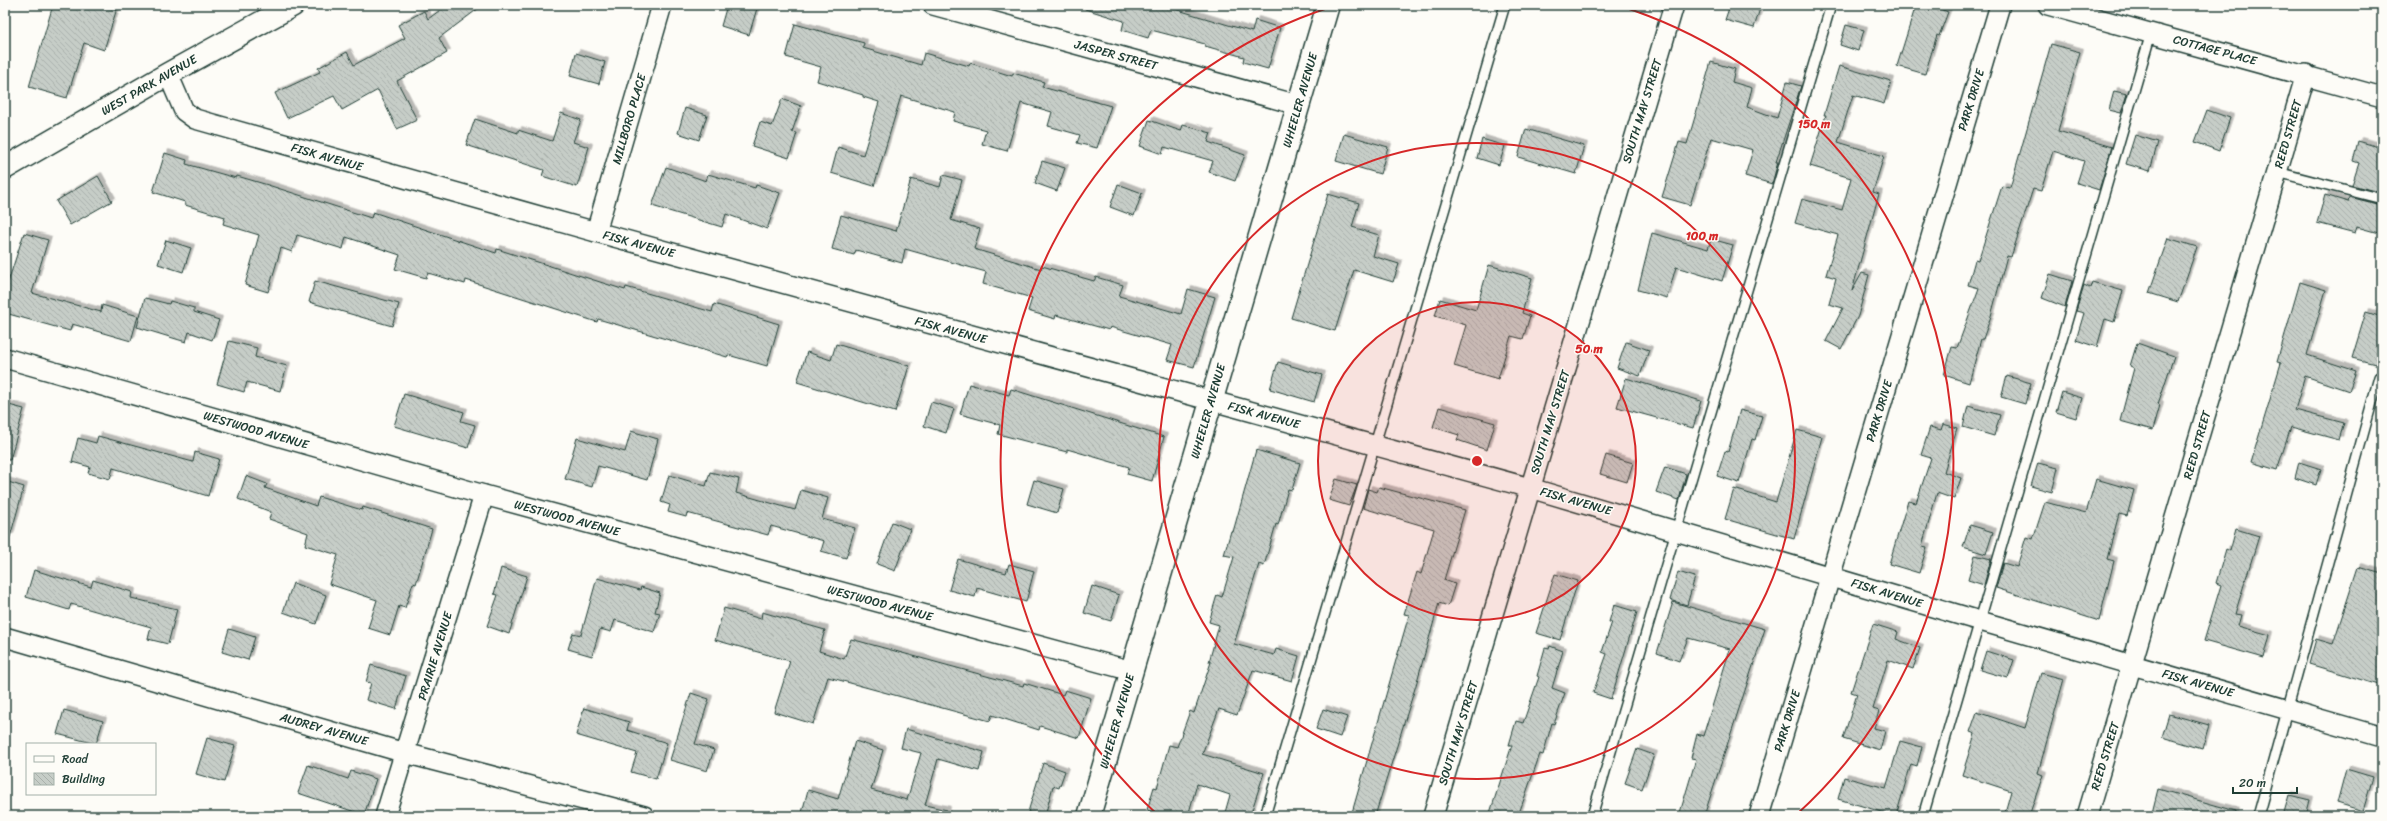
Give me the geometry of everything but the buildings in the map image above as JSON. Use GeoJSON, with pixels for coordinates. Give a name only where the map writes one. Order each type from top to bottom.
{"type":"FeatureCollection","features":[{"type":"Feature","properties":{"kind":"street","name":"WEST PARK AVENUE"},"geometry":{"type":"LineString","coordinates":[[5,168],[168,74],[294,5]]}},
{"type":"Feature","properties":{"kind":"street","name":"MILLBORO PLACE"},"geometry":{"type":"LineString","coordinates":[[596,232],[662,5]]}},
{"type":"Feature","properties":{"kind":"street","name":"JASPER STREET"},"geometry":{"type":"LineString","coordinates":[[933,5],[1298,105]]}},
{"type":"Feature","properties":{"kind":"street","name":"WHEELER AVENUE"},"geometry":{"type":"LineString","coordinates":[[1089,816],[1328,5]]}},
{"type":"Feature","properties":{"kind":"street","name":"SOUTH MAY STREET"},"geometry":{"type":"LineString","coordinates":[[1433,816],[1674,5]]}},
{"type":"Feature","properties":{"kind":"street","name":"PARK DRIVE"},"geometry":{"type":"LineString","coordinates":[[1759,816],[2000,5]]}},
{"type":"Feature","properties":{"kind":"street","name":"COTTAGE PLACE"},"geometry":{"type":"LineString","coordinates":[[2048,5],[2306,74],[2382,97]]}},
{"type":"Feature","properties":{"kind":"street","name":"FISK AVENUE"},"geometry":{"type":"LineString","coordinates":[[168,74],[184,111],[195,120],[596,232],[1530,488],[1830,576],[1980,622],[2289,708],[2382,737]]}},
{"type":"Feature","properties":{"kind":"street","name":"REED STREET"},"geometry":{"type":"LineString","coordinates":[[2087,816],[2306,74]]}},
{"type":"Feature","properties":{"kind":"street","name":"WESTWOOD AVENUE"},"geometry":{"type":"LineString","coordinates":[[5,358],[484,495],[1132,671]]}},
{"type":"Feature","properties":{"kind":"street","name":"PRAIRIE AVENUE"},"geometry":{"type":"LineString","coordinates":[[386,816],[484,495]]}},
{"type":"Feature","properties":{"kind":"street","name":"AUDREY AVENUE"},"geometry":{"type":"LineString","coordinates":[[5,637],[406,753],[644,816]]}},
{"type":"Feature","properties":{"kind":"lane"},"geometry":{"type":"LineString","coordinates":[[1265,816],[1505,5]]}},
{"type":"Feature","properties":{"kind":"lane"},"geometry":{"type":"LineString","coordinates":[[1592,816],[1831,5]]}},
{"type":"Feature","properties":{"kind":"lane"},"geometry":{"type":"LineString","coordinates":[[1923,816],[2151,33]]}},
{"type":"Feature","properties":{"kind":"lane"},"geometry":{"type":"LineString","coordinates":[[2277,172],[2382,199]]}},
{"type":"Feature","properties":{"kind":"lane"},"geometry":{"type":"LineString","coordinates":[[2258,816],[2379,377]]}}]}
